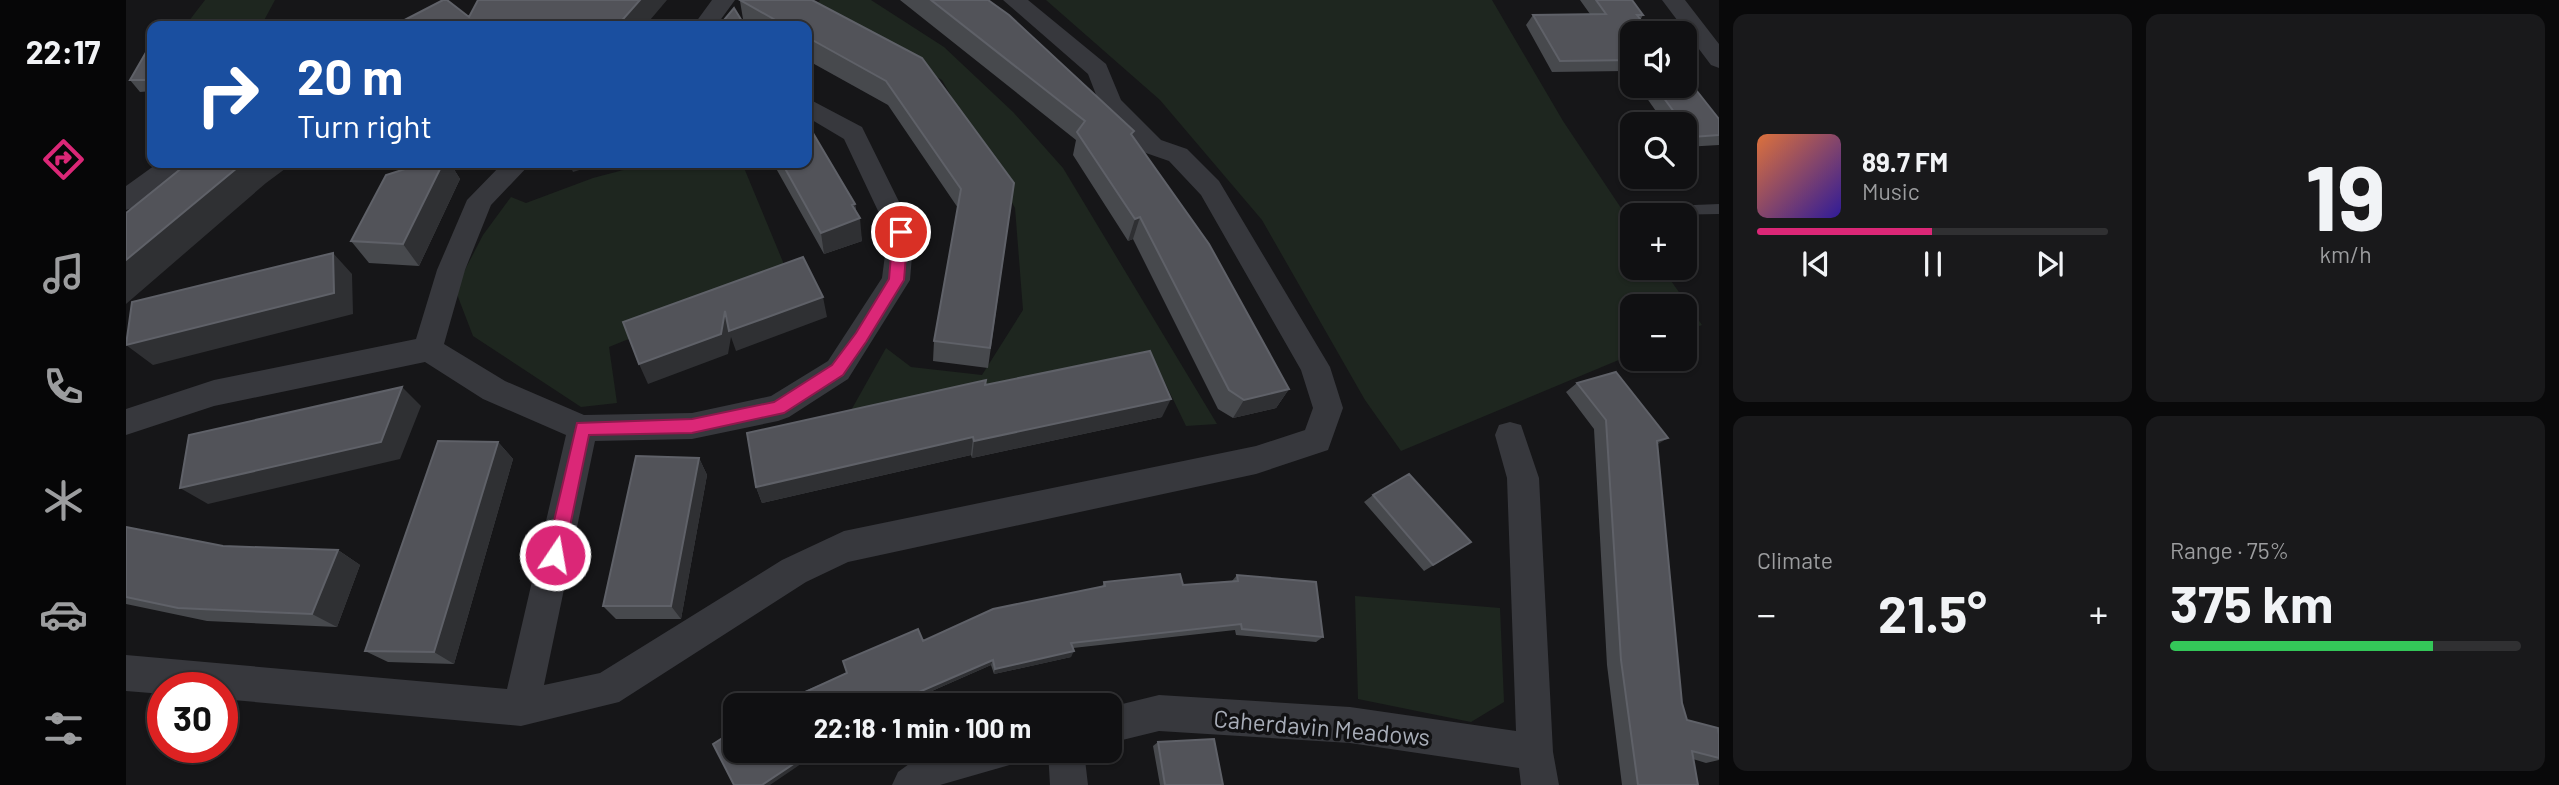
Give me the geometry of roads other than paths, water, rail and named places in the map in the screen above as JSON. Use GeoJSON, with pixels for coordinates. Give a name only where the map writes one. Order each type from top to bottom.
{"type":"FeatureCollection","features":[{"type":"Feature","properties":{"kind":"street"},"geometry":{"type":"LineString","coordinates":[[708,21],[724,0]]}},
{"type":"Feature","properties":{"kind":"street"},"geometry":{"type":"LineString","coordinates":[[126,673],[521,708],[606,689],[794,571],[844,547],[1256,460],[1317,440],[1328,408],[1315,367],[1210,188],[1178,155],[1152,146],[1110,104],[1098,70],[1014,0]]}},
{"type":"Feature","properties":{"kind":"street"},"geometry":{"type":"LineString","coordinates":[[1673,0],[1719,60]]}},
{"type":"Feature","properties":{"kind":"street"},"geometry":{"type":"LineString","coordinates":[[126,422],[214,393],[429,348],[494,390],[583,428],[692,426],[778,408],[838,370],[896,280],[901,232],[853,133],[812,109]]}},
{"type":"Feature","properties":{"kind":"street"},"geometry":{"type":"LineString","coordinates":[[126,200],[168,168]]}},
{"type":"Feature","properties":{"kind":"street"},"geometry":{"type":"LineString","coordinates":[[429,348],[451,270],[480,200],[513,168]]}},
{"type":"Feature","properties":{"kind":"street"},"geometry":{"type":"LineString","coordinates":[[521,708],[583,428]]}},
{"type":"Feature","properties":{"kind":"street","name":"Caherdavin Meadows"},"geometry":{"type":"LineString","coordinates":[[1122,722],[1159,713],[1350,725],[1538,768],[1523,478],[1510,435]]}},
{"type":"Feature","properties":{"kind":"street"},"geometry":{"type":"LineString","coordinates":[[911,785],[933,767],[950,763]]}},
{"type":"Feature","properties":{"kind":"street"},"geometry":{"type":"LineString","coordinates":[[1067,763],[1069,785]]}},
{"type":"Feature","properties":{"kind":"lane"},"geometry":{"type":"LineString","coordinates":[[1697,210],[1719,209]]}}]}
